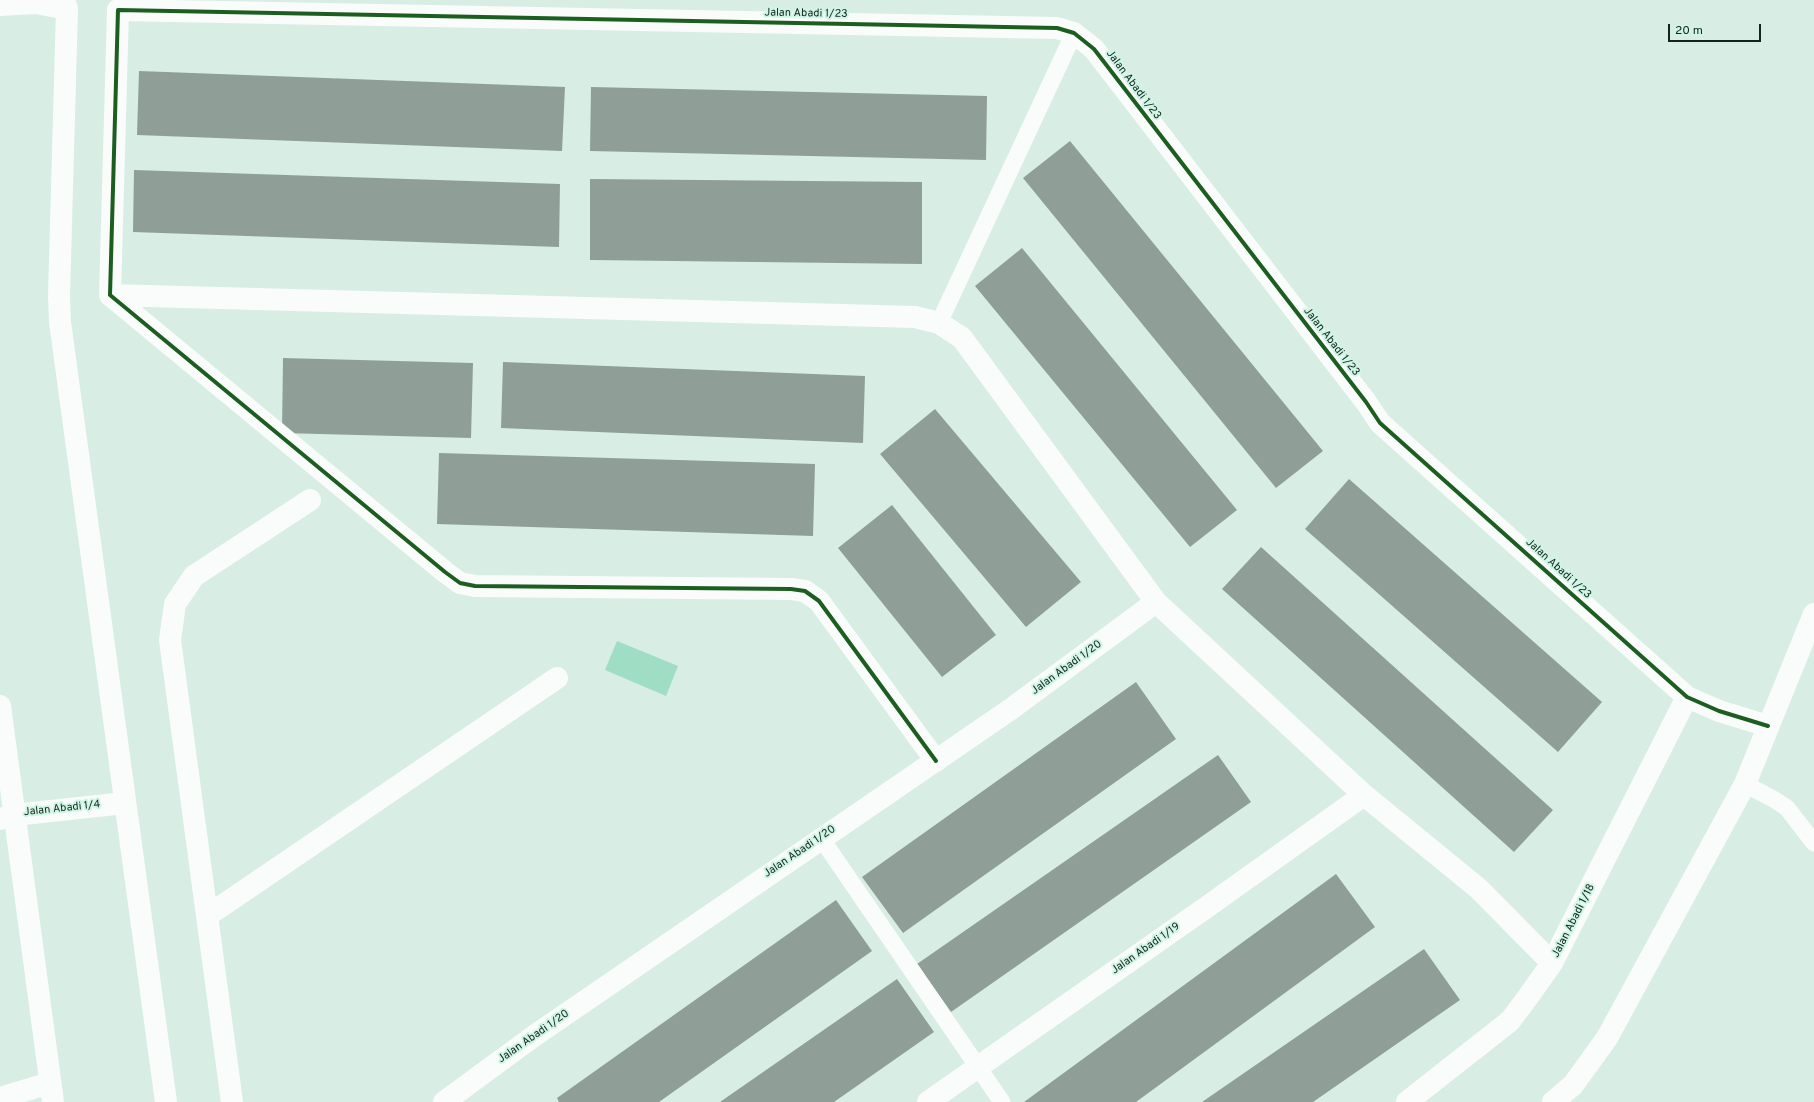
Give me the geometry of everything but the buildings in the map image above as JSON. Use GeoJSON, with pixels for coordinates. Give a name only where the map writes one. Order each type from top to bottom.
{"type":"FeatureCollection","features":[{"type":"Feature","properties":{"kind":"street"},"geometry":{"type":"LineString","coordinates":[[1,5],[36,3],[66,4],[59,280],[60,322],[166,1102]]}},
{"type":"Feature","properties":{"kind":"street","name":"Jalan Abadi 1/23"},"geometry":{"type":"LineString","coordinates":[[110,295],[118,10],[1057,28],[1074,33],[1094,49],[1361,395],[1380,423],[1687,697],[1720,712],[1768,726]]}},
{"type":"Feature","properties":{"kind":"street"},"geometry":{"type":"LineString","coordinates":[[110,295],[907,317],[940,323],[962,338],[1156,602],[1364,795],[1479,889],[1552,963]]}},
{"type":"Feature","properties":{"kind":"street"},"geometry":{"type":"LineString","coordinates":[[110,295],[445,572],[460,582],[475,586],[791,589],[805,591],[819,601],[936,761]]}},
{"type":"Feature","properties":{"kind":"street"},"geometry":{"type":"LineString","coordinates":[[232,1102],[170,640],[175,604],[194,576],[310,500]]}},
{"type":"Feature","properties":{"kind":"street","name":"Jalan Abadi 1/20"},"geometry":{"type":"LineString","coordinates":[[444,1102],[540,1032],[1011,709],[1156,602]]}},
{"type":"Feature","properties":{"kind":"street"},"geometry":{"type":"LineString","coordinates":[[1553,1102],[1572,1085],[1607,1038],[1745,784],[1814,614]]}},
{"type":"Feature","properties":{"kind":"street"},"geometry":{"type":"LineString","coordinates":[[207,916],[557,678]]}},
{"type":"Feature","properties":{"kind":"street","name":"Jalan Abadi 1/18"},"geometry":{"type":"LineString","coordinates":[[1406,1102],[1510,1021],[1552,963],[1687,697]]}},
{"type":"Feature","properties":{"kind":"street"},"geometry":{"type":"LineString","coordinates":[[0,706],[7,817],[52,1093],[0,1098]]}},
{"type":"Feature","properties":{"kind":"street","name":"Jalan Abadi 1/19"},"geometry":{"type":"LineString","coordinates":[[928,1102],[1364,795]]}},
{"type":"Feature","properties":{"kind":"street","name":"Jalan Abadi 1/4"},"geometry":{"type":"LineString","coordinates":[[7,817],[125,803]]}},
{"type":"Feature","properties":{"kind":"lane"},"geometry":{"type":"LineString","coordinates":[[940,323],[1074,33]]}},
{"type":"Feature","properties":{"kind":"lane"},"geometry":{"type":"LineString","coordinates":[[1745,784],[1776,800],[1786,808],[1814,843]]}},
{"type":"Feature","properties":{"kind":"lane"},"geometry":{"type":"LineString","coordinates":[[821,838],[1002,1102]]}},
{"type":"Feature","properties":{"kind":"green space"},"geometry":{"type":"Polygon","coordinates":[[[617,641],[678,666],[666,696],[605,670],[617,641]]]}},
{"type":"Feature","properties":{"kind":"cycle path"},"geometry":{"type":"LineString","coordinates":[[936,761],[819,601],[805,591],[791,589],[475,586],[460,583],[110,295],[118,10],[1057,28],[1074,33],[1094,49],[1366,402],[1380,423],[1687,697],[1719,711],[1768,726]]}}]}
